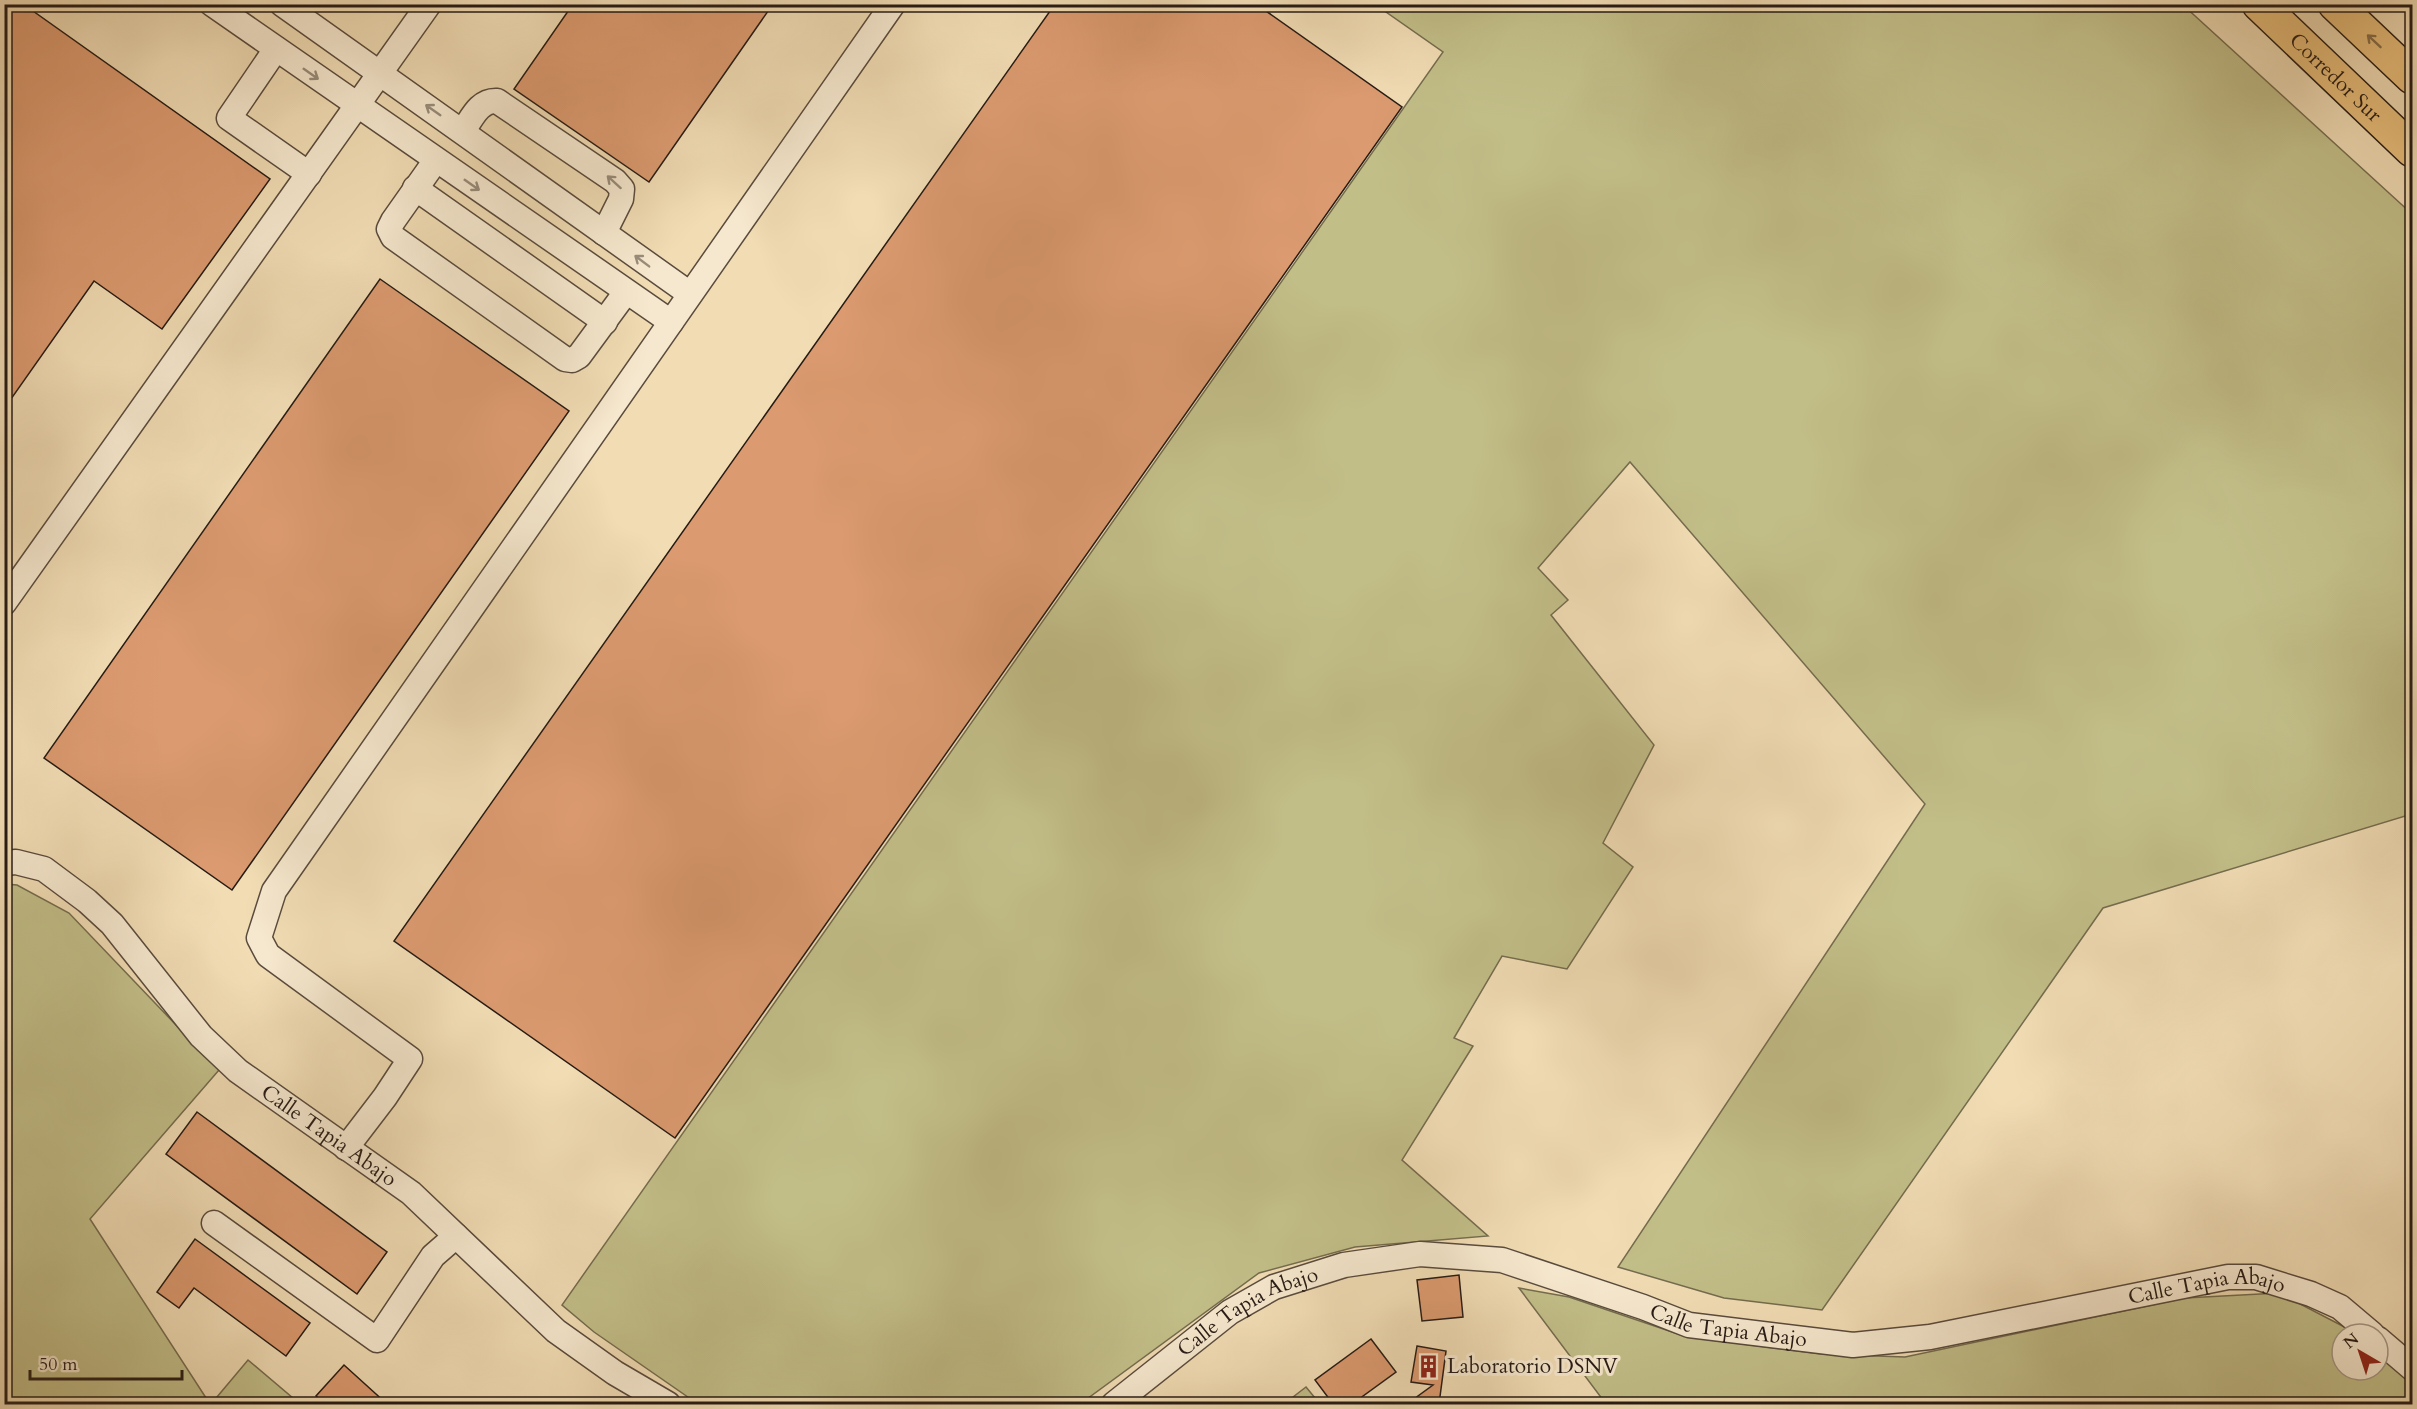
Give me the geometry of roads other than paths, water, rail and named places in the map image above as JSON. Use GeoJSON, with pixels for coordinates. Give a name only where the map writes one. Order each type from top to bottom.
{"type":"FeatureCollection","features":[{"type":"Feature","properties":{"kind":"highway","name":"Corredor Sur"},"geometry":{"type":"LineString","coordinates":[[2259,4],[2412,150]]}},
{"type":"Feature","properties":{"kind":"highway"},"geometry":{"type":"LineString","coordinates":[[2335,4],[2412,77]]}},
{"type":"Feature","properties":{"kind":"street"},"geometry":{"type":"LineString","coordinates":[[212,4],[671,322]]}},
{"type":"Feature","properties":{"kind":"street"},"geometry":{"type":"LineString","coordinates":[[282,4],[690,294]]}},
{"type":"Feature","properties":{"kind":"street"},"geometry":{"type":"LineString","coordinates":[[4,603],[429,4]]}},
{"type":"Feature","properties":{"kind":"street"},"geometry":{"type":"LineString","coordinates":[[346,1148],[410,1059],[268,955],[259,938],[274,891],[893,4]]}},
{"type":"Feature","properties":{"kind":"street"},"geometry":{"type":"LineString","coordinates":[[276,49],[229,118],[309,174]]}},
{"type":"Feature","properties":{"kind":"street"},"geometry":{"type":"LineString","coordinates":[[463,131],[482,104],[497,101],[615,181],[622,189],[621,199],[604,233]]}},
{"type":"Feature","properties":{"kind":"street"},"geometry":{"type":"LineString","coordinates":[[436,160],[393,221],[390,229],[393,237],[565,359],[572,360],[579,356],[626,291]]}},
{"type":"Feature","properties":{"kind":"street"},"geometry":{"type":"LineString","coordinates":[[416,189],[605,322]]}},
{"type":"Feature","properties":{"kind":"street","name":"Calle Tapia Abajo"},"geometry":{"type":"LineString","coordinates":[[4,863],[16,862],[44,869],[87,901],[112,924],[201,1036],[238,1071],[411,1193],[556,1331],[615,1373],[668,1404]]}},
{"type":"Feature","properties":{"kind":"street"},"geometry":{"type":"LineString","coordinates":[[214,1223],[377,1340],[433,1256],[456,1236]]}},
{"type":"Feature","properties":{"kind":"street","name":"Calle Tapia Abajo"},"geometry":{"type":"LineString","coordinates":[[1114,1404],[1230,1312],[1274,1287],[1344,1265],[1420,1254],[1502,1260],[1643,1307],[1689,1325],[1853,1345],[1930,1337],[2228,1276],[2256,1277],[2311,1294],[2340,1307],[2358,1322]]}},
{"type":"Feature","properties":{"kind":"street"},"geometry":{"type":"LineString","coordinates":[[2390,1349],[2412,1368]]}},
{"type":"Feature","properties":{"kind":"place","name":"Laboratorio DSNV"},"geometry":{"type":"Point","coordinates":[1429,1366]}}]}
